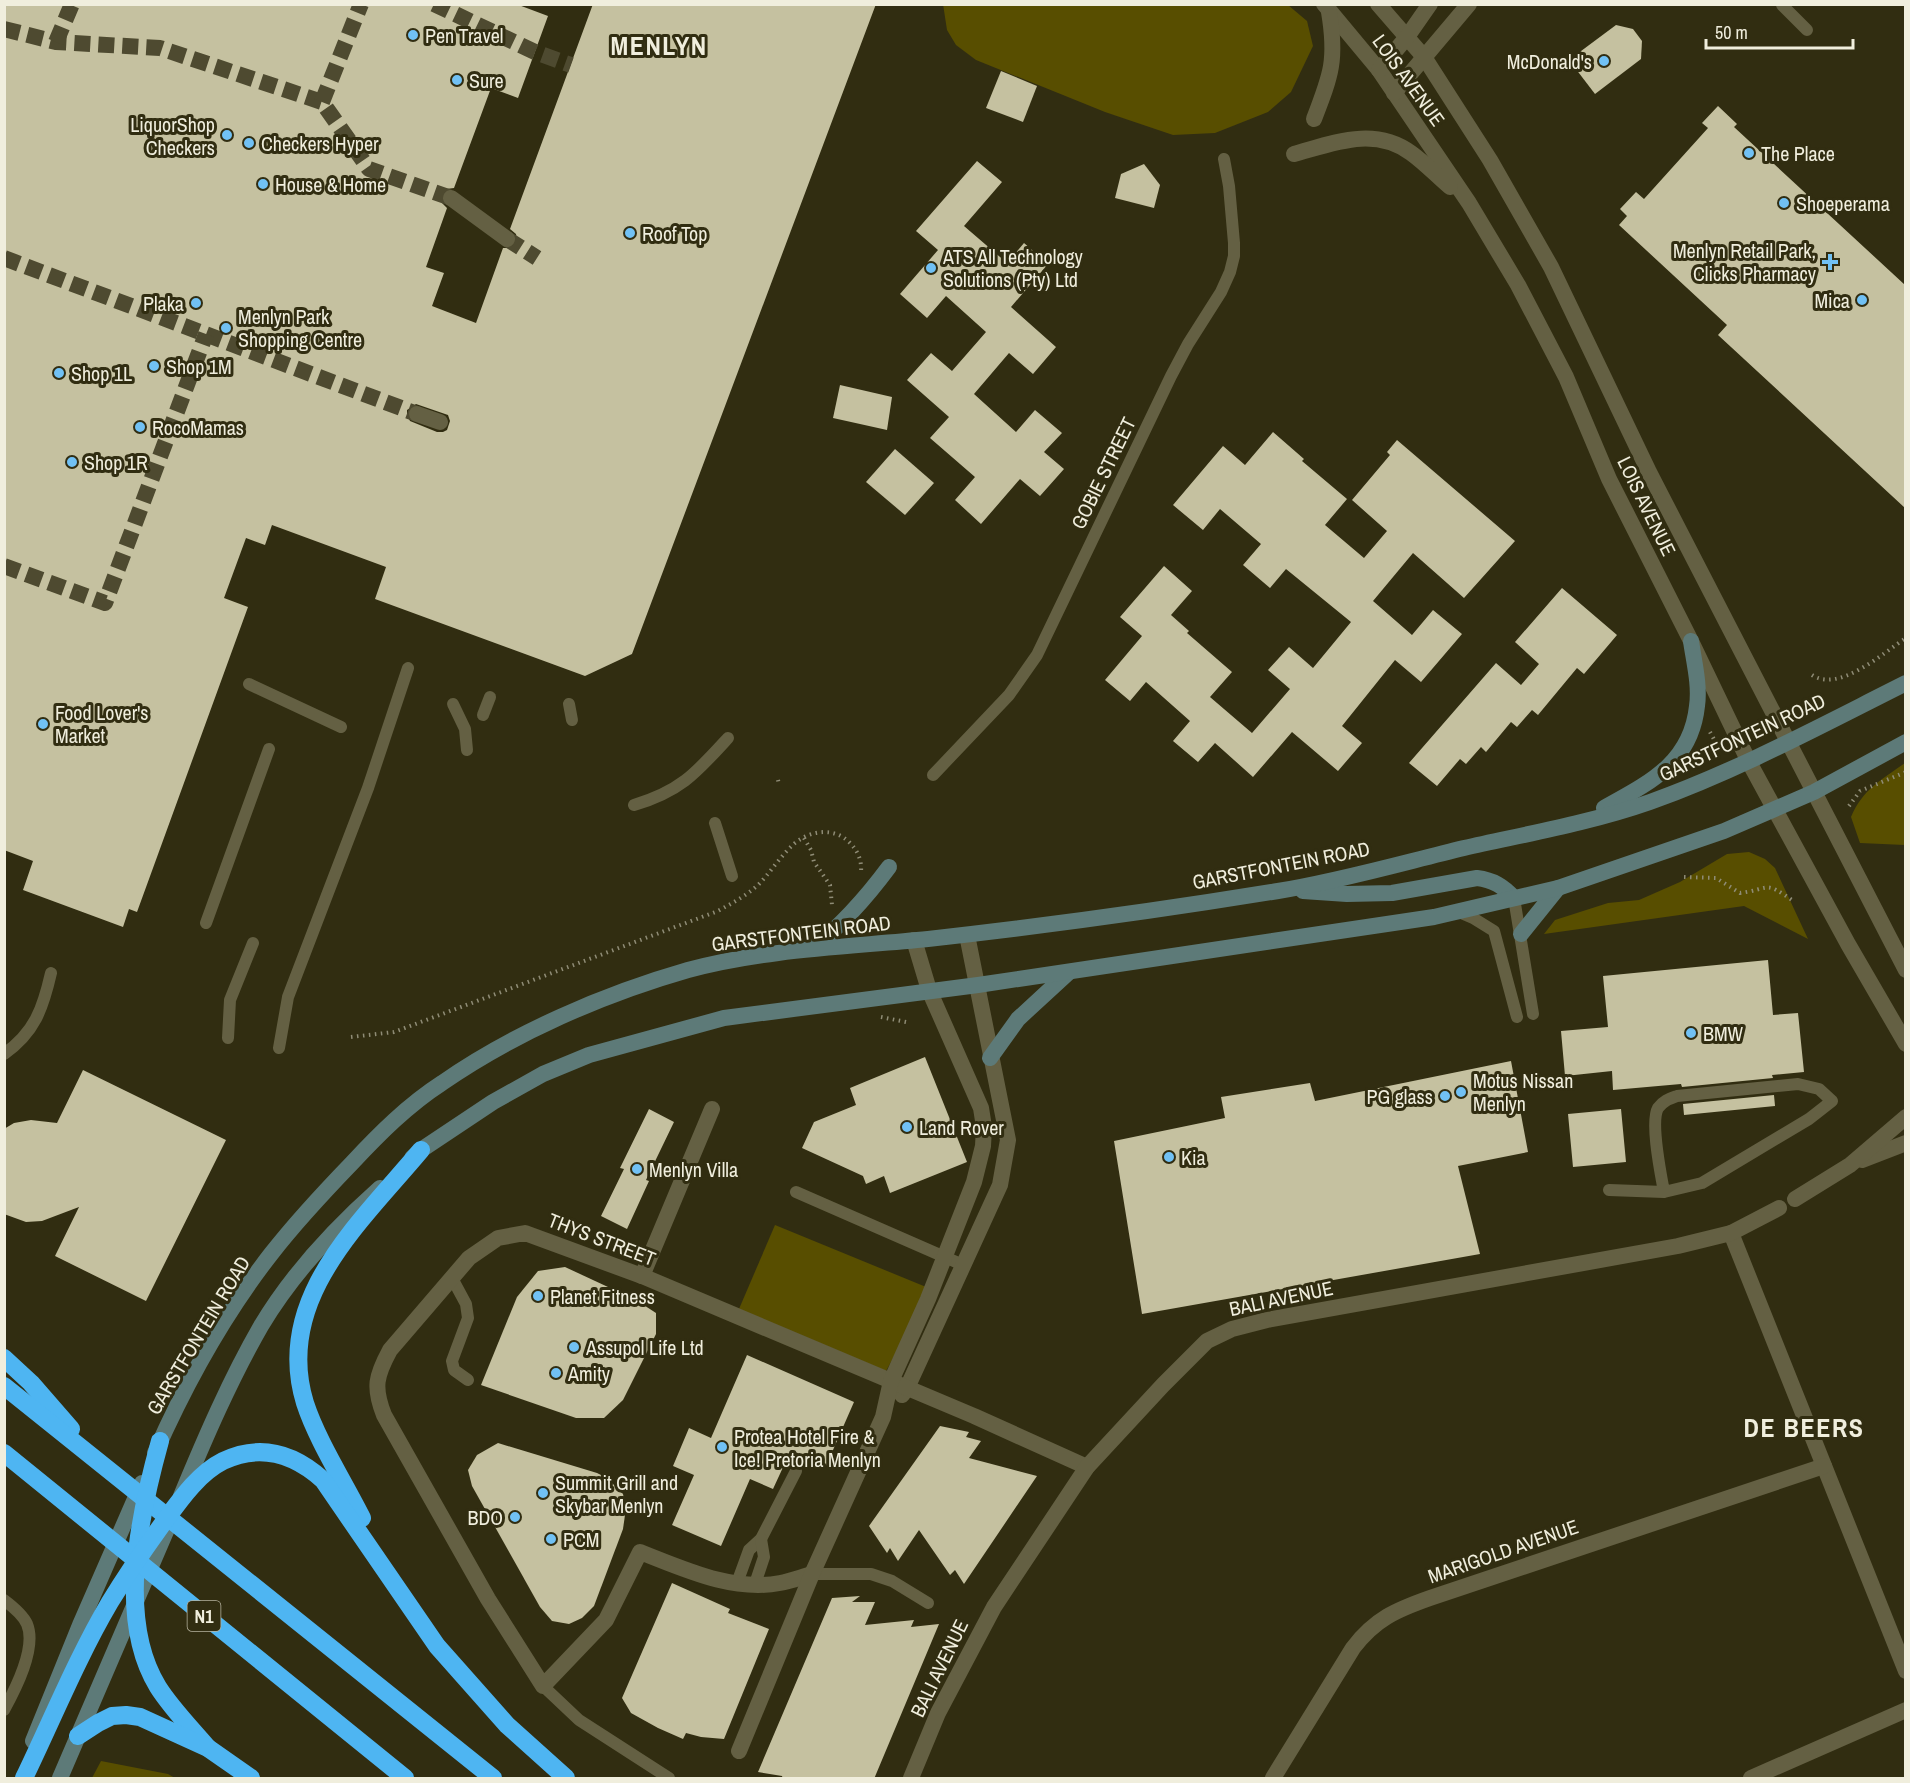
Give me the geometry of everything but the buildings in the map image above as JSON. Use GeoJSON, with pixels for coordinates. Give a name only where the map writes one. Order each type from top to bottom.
{"type":"FeatureCollection","features":[{"type":"Feature","properties":{"kind":"highway"},"geometry":{"type":"LineString","coordinates":[[404,1597],[320,1437],[305,1403],[299,1370],[299,1336],[306,1307],[326,1265],[421,1150]]}},
{"type":"Feature","properties":{"kind":"highway"},"geometry":{"type":"LineString","coordinates":[[4,1358],[31,1383],[101,1464]]}},
{"type":"Feature","properties":{"kind":"highway"},"geometry":{"type":"LineString","coordinates":[[4,1386],[493,1779]]}},
{"type":"Feature","properties":{"kind":"highway"},"geometry":{"type":"LineString","coordinates":[[160,1441],[151,1475],[136,1562],[134,1602],[145,1661],[169,1702],[208,1748]]}},
{"type":"Feature","properties":{"kind":"highway"},"geometry":{"type":"LineString","coordinates":[[24,1779],[87,1629],[179,1501],[206,1472],[223,1461],[248,1453],[267,1452],[297,1460],[323,1480],[437,1647],[507,1725],[566,1779]]}},
{"type":"Feature","properties":{"kind":"highway","name":"N1"},"geometry":{"type":"LineString","coordinates":[[4,1453],[405,1779]]}},
{"type":"Feature","properties":{"kind":"highway"},"geometry":{"type":"LineString","coordinates":[[78,1736],[112,1716],[140,1717],[208,1748],[250,1779]]}},
{"type":"Feature","properties":{"kind":"main road"},"geometry":{"type":"LineString","coordinates":[[1580,822],[1649,783],[1670,767],[1686,744],[1697,706],[1697,685],[1691,641]]}},
{"type":"Feature","properties":{"kind":"main road","name":"GARSTFONTEIN ROAD"},"geometry":{"type":"LineString","coordinates":[[17,1779],[87,1629],[160,1441],[192,1378],[237,1302],[270,1255],[316,1200],[378,1136],[441,1083],[515,1038],[555,1019],[643,985],[693,969],[812,949],[967,935],[1284,890],[1580,822],[1647,803],[1749,762],[1905,682]]}},
{"type":"Feature","properties":{"kind":"main road"},"geometry":{"type":"LineString","coordinates":[[60,1779],[210,1426],[262,1325],[307,1262],[363,1203],[421,1150],[493,1102],[543,1074],[589,1055],[724,1018],[978,985],[1459,912],[1558,888],[1724,831],[1814,792],[1905,742]]}},
{"type":"Feature","properties":{"kind":"main road"},"geometry":{"type":"LineString","coordinates":[[812,949],[831,934],[862,903],[889,867]]}},
{"type":"Feature","properties":{"kind":"main road"},"geometry":{"type":"LineString","coordinates":[[1284,890],[1383,894],[1477,878],[1490,880],[1505,888],[1514,898]]}},
{"type":"Feature","properties":{"kind":"main road"},"geometry":{"type":"LineString","coordinates":[[1521,934],[1558,888]]}},
{"type":"Feature","properties":{"kind":"main road"},"geometry":{"type":"LineString","coordinates":[[990,1058],[1018,1019],[1070,971]]}},
{"type":"Feature","properties":{"kind":"street","name":"LOIS AVENUE"},"geometry":{"type":"LineString","coordinates":[[1378,4],[1424,57],[1490,160],[1551,267],[1649,472],[1905,970]]}},
{"type":"Feature","properties":{"kind":"street"},"geometry":{"type":"LineString","coordinates":[[1379,70],[1407,37],[1430,4]]}},
{"type":"Feature","properties":{"kind":"street"},"geometry":{"type":"LineString","coordinates":[[1394,93],[1469,4]]}},
{"type":"Feature","properties":{"kind":"street","name":"LOIS AVENUE"},"geometry":{"type":"LineString","coordinates":[[1326,8],[1379,70],[1469,203],[1518,285],[1556,357],[1609,479],[1749,762],[1905,1044]]}},
{"type":"Feature","properties":{"kind":"street"},"geometry":{"type":"LineString","coordinates":[[1314,118],[1328,84],[1333,58],[1334,46],[1326,8]]}},
{"type":"Feature","properties":{"kind":"street"},"geometry":{"type":"LineString","coordinates":[[1294,154],[1353,138],[1384,139],[1412,153],[1469,203]]}},
{"type":"Feature","properties":{"kind":"street"},"geometry":{"type":"LineString","coordinates":[[451,198],[507,239]]}},
{"type":"Feature","properties":{"kind":"street"},"geometry":{"type":"LineString","coordinates":[[417,414],[440,422]]}},
{"type":"Feature","properties":{"kind":"street"},"geometry":{"type":"LineString","coordinates":[[883,1417],[908,1388],[1000,1185],[1007,1150],[1008,1140],[1004,1114],[990,1058],[967,935]]}},
{"type":"Feature","properties":{"kind":"street"},"geometry":{"type":"LineString","coordinates":[[739,1751],[812,1574],[883,1417],[891,1381],[944,1256],[980,1162],[984,1127],[981,1108],[929,990],[914,940]]}},
{"type":"Feature","properties":{"kind":"street"},"geometry":{"type":"LineString","coordinates":[[642,1276],[712,1109]]}},
{"type":"Feature","properties":{"kind":"street"},"geometry":{"type":"LineString","coordinates":[[1867,1155],[1905,1118]]}},
{"type":"Feature","properties":{"kind":"street"},"geometry":{"type":"LineString","coordinates":[[1795,1199],[1867,1155],[1905,1143]]}},
{"type":"Feature","properties":{"kind":"street","name":"BALI AVENUE"},"geometry":{"type":"LineString","coordinates":[[911,1779],[938,1713],[994,1607],[1087,1467],[1192,1354],[1207,1341],[1232,1329],[1267,1320],[1678,1245],[1731,1233],[1779,1208]]}},
{"type":"Feature","properties":{"kind":"street","name":"THYS STREET"},"geometry":{"type":"LineString","coordinates":[[543,1686],[482,1589],[405,1455],[378,1399],[378,1376],[390,1350],[469,1258],[484,1245],[498,1238],[525,1233],[642,1276],[908,1388],[1087,1467]]}},
{"type":"Feature","properties":{"kind":"street"},"geometry":{"type":"LineString","coordinates":[[1731,1233],[1905,1671]]}},
{"type":"Feature","properties":{"kind":"street","name":"MARIGOLD AVENUE"},"geometry":{"type":"LineString","coordinates":[[1273,1779],[1353,1648],[1364,1633],[1383,1617],[1430,1598],[1824,1466]]}},
{"type":"Feature","properties":{"kind":"street"},"geometry":{"type":"LineString","coordinates":[[543,1686],[606,1620],[640,1552],[723,1581],[737,1583],[779,1583],[812,1574]]}},
{"type":"Feature","properties":{"kind":"street"},"geometry":{"type":"LineString","coordinates":[[1751,1779],[1905,1710]]}},
{"type":"Feature","properties":{"kind":"lane"},"geometry":{"type":"LineString","coordinates":[[1782,5],[1807,30]]}},
{"type":"Feature","properties":{"kind":"lane","name":"GOBIE STREET"},"geometry":{"type":"LineString","coordinates":[[933,775],[1009,695],[1037,655],[1171,376],[1226,281],[1233,264],[1234,243],[1224,159]]}},
{"type":"Feature","properties":{"kind":"lane"},"geometry":{"type":"LineString","coordinates":[[279,1048],[288,997],[368,788],[408,668]]}},
{"type":"Feature","properties":{"kind":"lane"},"geometry":{"type":"LineString","coordinates":[[249,684],[341,727]]}},
{"type":"Feature","properties":{"kind":"lane"},"geometry":{"type":"LineString","coordinates":[[483,715],[490,697]]}},
{"type":"Feature","properties":{"kind":"lane"},"geometry":{"type":"LineString","coordinates":[[453,704],[465,729],[468,750]]}},
{"type":"Feature","properties":{"kind":"lane"},"geometry":{"type":"LineString","coordinates":[[569,704],[572,720]]}},
{"type":"Feature","properties":{"kind":"lane"},"geometry":{"type":"LineString","coordinates":[[634,805],[659,797],[680,785],[728,738]]}},
{"type":"Feature","properties":{"kind":"lane"},"geometry":{"type":"LineString","coordinates":[[206,923],[269,749]]}},
{"type":"Feature","properties":{"kind":"lane"},"geometry":{"type":"LineString","coordinates":[[715,823],[732,876]]}},
{"type":"Feature","properties":{"kind":"lane"},"geometry":{"type":"LineString","coordinates":[[1514,898],[1533,1014]]}},
{"type":"Feature","properties":{"kind":"lane"},"geometry":{"type":"LineString","coordinates":[[1459,912],[1494,931],[1517,1017]]}},
{"type":"Feature","properties":{"kind":"lane"},"geometry":{"type":"LineString","coordinates":[[228,1038],[230,1000],[253,943]]}},
{"type":"Feature","properties":{"kind":"lane"},"geometry":{"type":"LineString","coordinates":[[4,1054],[16,1046],[38,1018],[51,973]]}},
{"type":"Feature","properties":{"kind":"lane"},"geometry":{"type":"LineString","coordinates":[[1609,1190],[1664,1192],[1702,1182],[1809,1119],[1832,1101],[1819,1089],[1798,1084],[1677,1096],[1664,1101],[1658,1109],[1654,1122],[1664,1192]]}},
{"type":"Feature","properties":{"kind":"lane"},"geometry":{"type":"LineString","coordinates":[[796,1192],[963,1265]]}},
{"type":"Feature","properties":{"kind":"lane"},"geometry":{"type":"LineString","coordinates":[[452,1278],[466,1304],[468,1318],[452,1361],[454,1370],[468,1380]]}},
{"type":"Feature","properties":{"kind":"lane"},"geometry":{"type":"LineString","coordinates":[[737,1583],[748,1550],[761,1539],[796,1471]]}},
{"type":"Feature","properties":{"kind":"lane"},"geometry":{"type":"LineString","coordinates":[[755,1584],[764,1557],[761,1539]]}},
{"type":"Feature","properties":{"kind":"lane"},"geometry":{"type":"LineString","coordinates":[[812,1574],[871,1574],[892,1581],[928,1603]]}},
{"type":"Feature","properties":{"kind":"lane"},"geometry":{"type":"LineString","coordinates":[[4,1600],[23,1617],[28,1625],[29,1636],[21,1679],[4,1710]]}},
{"type":"Feature","properties":{"kind":"lane"},"geometry":{"type":"LineString","coordinates":[[543,1686],[579,1720],[669,1779]]}},
{"type":"Feature","properties":{"kind":"path"},"geometry":{"type":"LineString","coordinates":[[1812,675],[1818,679],[1827,680],[1853,673],[1905,638]]}},
{"type":"Feature","properties":{"kind":"path"},"geometry":{"type":"LineString","coordinates":[[1710,732],[1716,743]]}},
{"type":"Feature","properties":{"kind":"path"},"geometry":{"type":"LineString","coordinates":[[1849,806],[1860,791],[1905,772]]}},
{"type":"Feature","properties":{"kind":"path"},"geometry":{"type":"LineString","coordinates":[[351,1037],[394,1032],[718,911],[756,887],[796,842],[824,831],[846,839],[860,857],[861,876]]}},
{"type":"Feature","properties":{"kind":"path"},"geometry":{"type":"LineString","coordinates":[[804,838],[814,861],[830,885],[832,905],[841,904]]}},
{"type":"Feature","properties":{"kind":"path"},"geometry":{"type":"LineString","coordinates":[[1684,877],[1716,878],[1740,893],[1751,892],[1764,886],[1774,888],[1792,900]]}},
{"type":"Feature","properties":{"kind":"path"},"geometry":{"type":"LineString","coordinates":[[880,1017],[906,1022]]}},
{"type":"Feature","properties":{"kind":"shaded area"},"geometry":{"type":"Polygon","coordinates":[[[943,4],[1288,5],[1307,21],[1313,46],[1291,92],[1268,112],[1215,133],[1173,135],[1105,112],[976,60],[956,45],[947,30],[943,4]]]}},
{"type":"Feature","properties":{"kind":"shaded area"},"geometry":{"type":"Polygon","coordinates":[[[1905,763],[1905,845],[1860,843],[1851,817],[1856,807],[1867,792],[1905,763]]]}},
{"type":"Feature","properties":{"kind":"shaded area"},"geometry":{"type":"Polygon","coordinates":[[[1749,852],[1765,859],[1775,868],[1808,939],[1744,906],[1544,934],[1555,920],[1608,903],[1639,900],[1680,882],[1727,854],[1749,852]]]}},
{"type":"Feature","properties":{"kind":"shaded area"},"geometry":{"type":"Polygon","coordinates":[[[775,1225],[931,1289],[886,1371],[739,1309],[775,1225]]]}},
{"type":"Feature","properties":{"kind":"shaded area"},"geometry":{"type":"Polygon","coordinates":[[[101,1761],[168,1774],[175,1778],[92,1778],[101,1761]]]}},
{"type":"Feature","properties":{"kind":"tunnel"},"geometry":{"type":"LineString","coordinates":[[56,42],[72,4]]}},
{"type":"Feature","properties":{"kind":"tunnel"},"geometry":{"type":"LineString","coordinates":[[322,102],[361,4]]}},
{"type":"Feature","properties":{"kind":"tunnel"},"geometry":{"type":"LineString","coordinates":[[434,4],[535,52],[571,65]]}},
{"type":"Feature","properties":{"kind":"tunnel"},"geometry":{"type":"LineString","coordinates":[[4,29],[56,42],[160,48],[322,102],[369,169],[451,198]]}},
{"type":"Feature","properties":{"kind":"tunnel"},"geometry":{"type":"LineString","coordinates":[[507,239],[537,258]]}},
{"type":"Feature","properties":{"kind":"tunnel"},"geometry":{"type":"LineString","coordinates":[[4,258],[417,414]]}},
{"type":"Feature","properties":{"kind":"tunnel"},"geometry":{"type":"LineString","coordinates":[[4,566],[105,603],[206,334]]}},
{"type":"Feature","properties":{"kind":"place","name":"Pen Travel"},"geometry":{"type":"Point","coordinates":[413,35]}},
{"type":"Feature","properties":{"kind":"place","name":"McDonald's"},"geometry":{"type":"Point","coordinates":[1604,61]}},
{"type":"Feature","properties":{"kind":"place","name":"Sure"},"geometry":{"type":"Point","coordinates":[457,80]}},
{"type":"Feature","properties":{"kind":"place","name":"LiquorShop Checkers"},"geometry":{"type":"Point","coordinates":[227,135]}},
{"type":"Feature","properties":{"kind":"place","name":"Checkers Hyper"},"geometry":{"type":"Point","coordinates":[249,143]}},
{"type":"Feature","properties":{"kind":"place","name":"The Place"},"geometry":{"type":"Point","coordinates":[1749,153]}},
{"type":"Feature","properties":{"kind":"place","name":"House & Home"},"geometry":{"type":"Point","coordinates":[263,184]}},
{"type":"Feature","properties":{"kind":"place","name":"Shoeperama"},"geometry":{"type":"Point","coordinates":[1784,203]}},
{"type":"Feature","properties":{"kind":"place","name":"Roof Top"},"geometry":{"type":"Point","coordinates":[630,233]}},
{"type":"Feature","properties":{"kind":"place","name":"Menlyn Retail Park, Clicks Pharmacy"},"geometry":{"type":"Point","coordinates":[1830,262]}},
{"type":"Feature","properties":{"kind":"place","name":"ATS All Technology Solutions (Pty) Ltd"},"geometry":{"type":"Point","coordinates":[931,268]}},
{"type":"Feature","properties":{"kind":"place","name":"Mica"},"geometry":{"type":"Point","coordinates":[1862,300]}},
{"type":"Feature","properties":{"kind":"place","name":"Plaka"},"geometry":{"type":"Point","coordinates":[196,303]}},
{"type":"Feature","properties":{"kind":"place","name":"Menlyn Park Shopping Centre"},"geometry":{"type":"Point","coordinates":[226,328]}},
{"type":"Feature","properties":{"kind":"place","name":"Shop 1M"},"geometry":{"type":"Point","coordinates":[154,366]}},
{"type":"Feature","properties":{"kind":"place","name":"Shop 1L"},"geometry":{"type":"Point","coordinates":[59,373]}},
{"type":"Feature","properties":{"kind":"place","name":"RocoMamas"},"geometry":{"type":"Point","coordinates":[140,427]}},
{"type":"Feature","properties":{"kind":"place","name":"Shop 1R"},"geometry":{"type":"Point","coordinates":[72,462]}},
{"type":"Feature","properties":{"kind":"place","name":"Food Lover's Market"},"geometry":{"type":"Point","coordinates":[43,724]}},
{"type":"Feature","properties":{"kind":"place","name":"BMW"},"geometry":{"type":"Point","coordinates":[1691,1033]}},
{"type":"Feature","properties":{"kind":"place","name":"Motus Nissan Menlyn"},"geometry":{"type":"Point","coordinates":[1461,1092]}},
{"type":"Feature","properties":{"kind":"place","name":"PG glass"},"geometry":{"type":"Point","coordinates":[1445,1096]}},
{"type":"Feature","properties":{"kind":"place","name":"Land Rover"},"geometry":{"type":"Point","coordinates":[907,1127]}},
{"type":"Feature","properties":{"kind":"place","name":"Kia"},"geometry":{"type":"Point","coordinates":[1169,1157]}},
{"type":"Feature","properties":{"kind":"place","name":"Menlyn Villa"},"geometry":{"type":"Point","coordinates":[637,1169]}},
{"type":"Feature","properties":{"kind":"place","name":"Planet Fitness"},"geometry":{"type":"Point","coordinates":[538,1296]}},
{"type":"Feature","properties":{"kind":"place","name":"Assupol Life Ltd"},"geometry":{"type":"Point","coordinates":[574,1347]}},
{"type":"Feature","properties":{"kind":"place","name":"Amity"},"geometry":{"type":"Point","coordinates":[556,1373]}},
{"type":"Feature","properties":{"kind":"place","name":"Protea Hotel Fire & Ice! Pretoria Menlyn"},"geometry":{"type":"Point","coordinates":[722,1447]}},
{"type":"Feature","properties":{"kind":"place","name":"Summit Grill and Skybar Menlyn"},"geometry":{"type":"Point","coordinates":[543,1493]}},
{"type":"Feature","properties":{"kind":"place","name":"BDO"},"geometry":{"type":"Point","coordinates":[515,1517]}},
{"type":"Feature","properties":{"kind":"place","name":"PCM"},"geometry":{"type":"Point","coordinates":[551,1539]}},
{"type":"Feature","properties":{"kind":"district","name":"MENLYN"},"geometry":{"type":"Point","coordinates":[659,45]}},
{"type":"Feature","properties":{"kind":"district","name":"DE BEERS"},"geometry":{"type":"Point","coordinates":[1804,1427]}}]}
